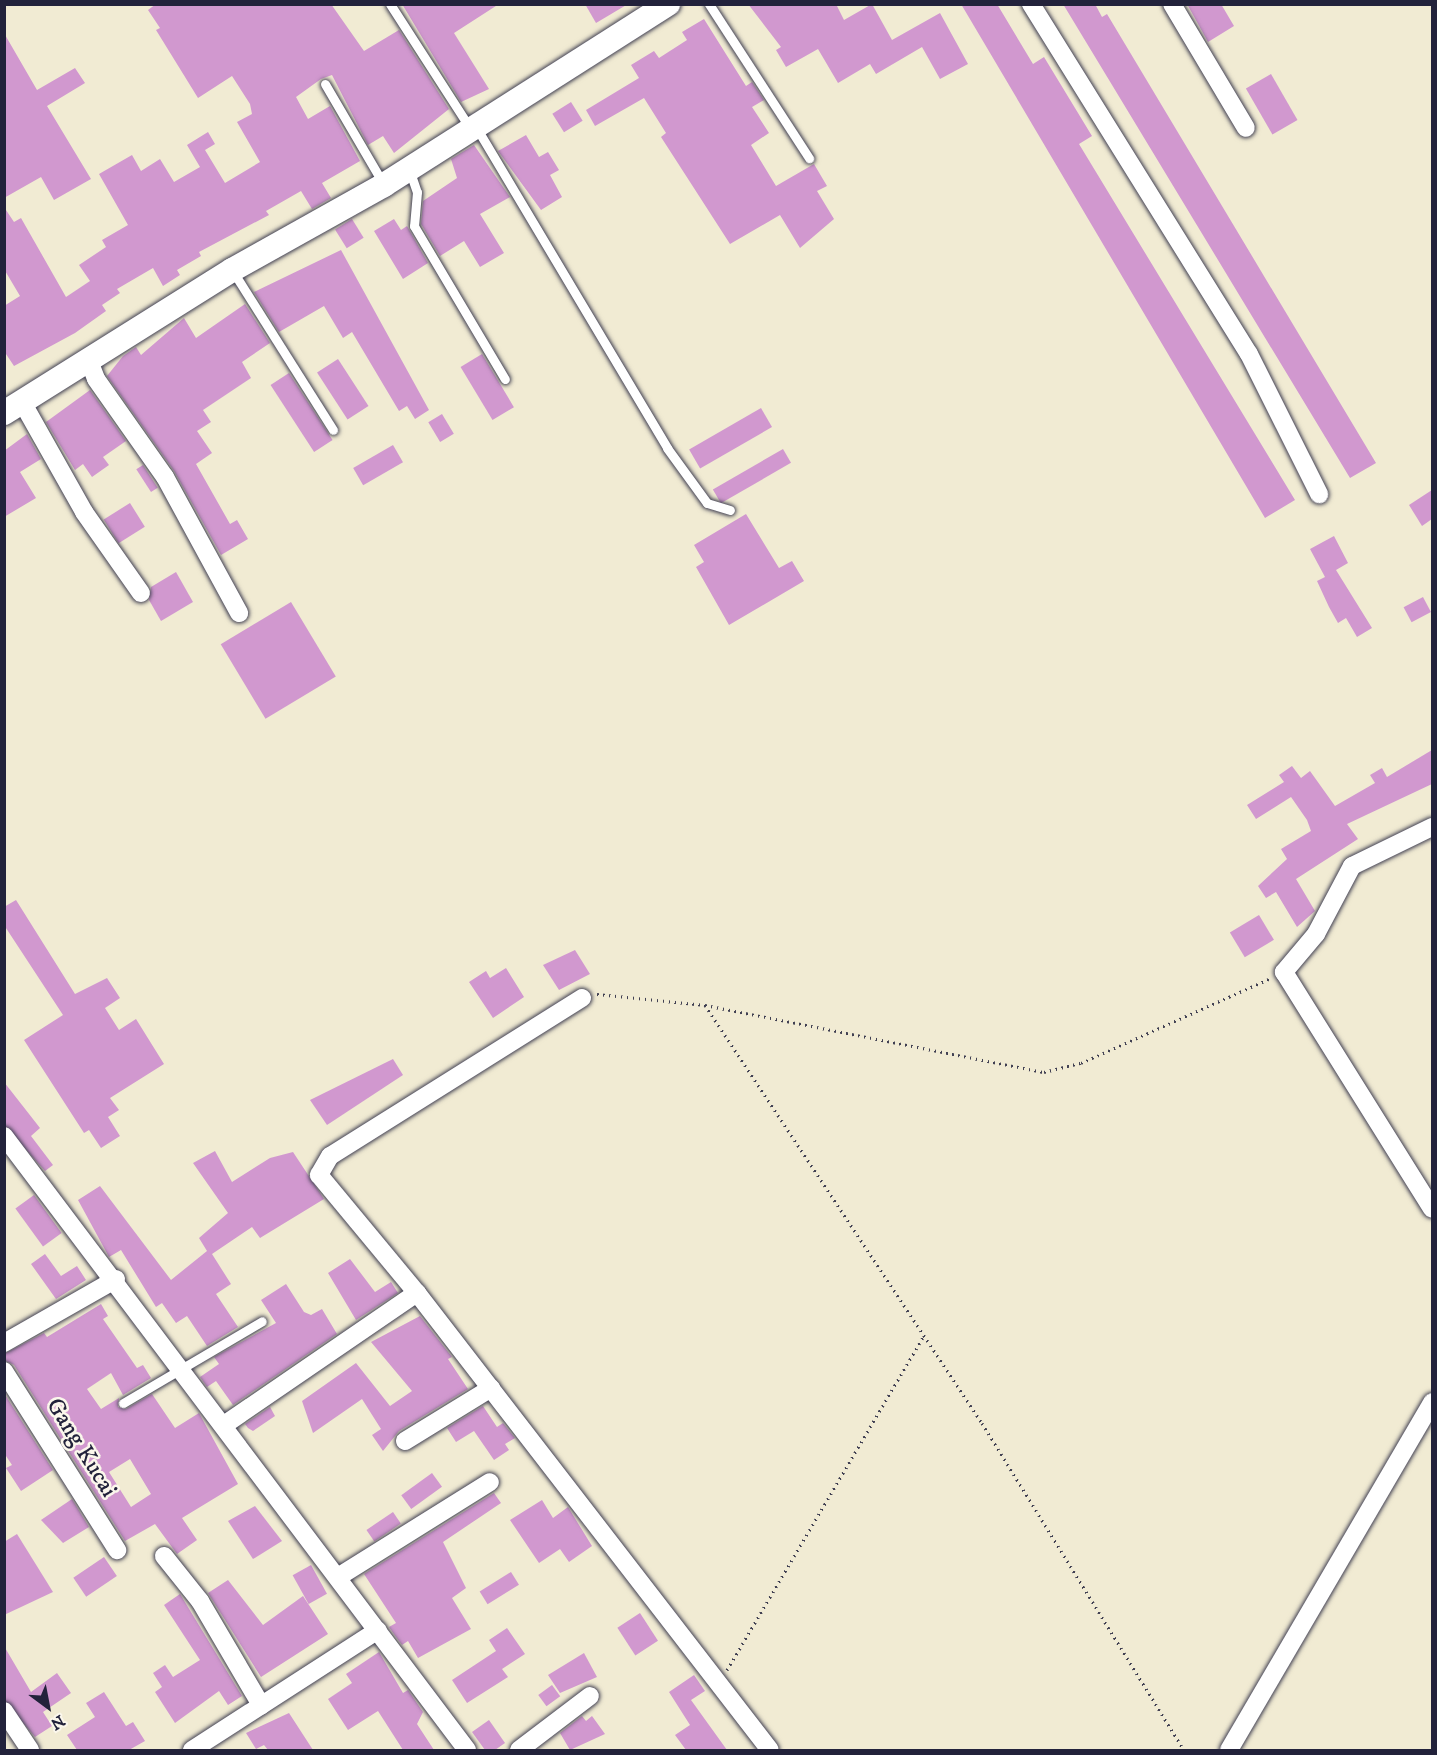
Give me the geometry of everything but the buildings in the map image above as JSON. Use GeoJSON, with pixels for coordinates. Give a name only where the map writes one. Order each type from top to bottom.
{"type":"FeatureCollection","features":[{"type":"Feature","properties":{"kind":"street"},"geometry":{"type":"LineString","coordinates":[[1030,4],[1249,354],[1319,494]]}},
{"type":"Feature","properties":{"kind":"street"},"geometry":{"type":"LineString","coordinates":[[1172,4],[1246,128]]}},
{"type":"Feature","properties":{"kind":"street"},"geometry":{"type":"LineString","coordinates":[[141,593],[13,407],[232,270],[384,185],[656,8]]}},
{"type":"Feature","properties":{"kind":"street"},"geometry":{"type":"LineString","coordinates":[[88,358],[96,379],[165,477],[239,613]]}},
{"type":"Feature","properties":{"kind":"street"},"geometry":{"type":"LineString","coordinates":[[1432,827],[1352,866],[1316,934],[1284,972],[1432,1209]]}},
{"type":"Feature","properties":{"kind":"street"},"geometry":{"type":"LineString","coordinates":[[582,998],[323,1161],[322,1182],[417,1293],[718,1686],[770,1750]]}},
{"type":"Feature","properties":{"kind":"street"},"geometry":{"type":"LineString","coordinates":[[4,1136],[116,1279],[468,1750]]}},
{"type":"Feature","properties":{"kind":"street"},"geometry":{"type":"LineString","coordinates":[[4,1343],[116,1279]]}},
{"type":"Feature","properties":{"kind":"street"},"geometry":{"type":"LineString","coordinates":[[224,1425],[417,1293]]}},
{"type":"Feature","properties":{"kind":"street","name":"Gang Kucai"},"geometry":{"type":"LineString","coordinates":[[4,1371],[117,1550]]}},
{"type":"Feature","properties":{"kind":"street"},"geometry":{"type":"LineString","coordinates":[[405,1442],[491,1388]]}},
{"type":"Feature","properties":{"kind":"street"},"geometry":{"type":"LineString","coordinates":[[1229,1750],[1432,1402]]}},
{"type":"Feature","properties":{"kind":"street"},"geometry":{"type":"LineString","coordinates":[[338,1577],[490,1482]]}},
{"type":"Feature","properties":{"kind":"street"},"geometry":{"type":"LineString","coordinates":[[164,1556],[200,1601],[261,1706]]}},
{"type":"Feature","properties":{"kind":"street"},"geometry":{"type":"LineString","coordinates":[[199,1748],[378,1630]]}},
{"type":"Feature","properties":{"kind":"street"},"geometry":{"type":"LineString","coordinates":[[519,1750],[590,1696]]}},
{"type":"Feature","properties":{"kind":"street"},"geometry":{"type":"LineString","coordinates":[[4,1711],[30,1750]]}},
{"type":"Feature","properties":{"kind":"lane"},"geometry":{"type":"LineString","coordinates":[[390,4],[474,128],[668,448],[707,504],[730,510]]}},
{"type":"Feature","properties":{"kind":"lane"},"geometry":{"type":"LineString","coordinates":[[709,4],[809,158]]}},
{"type":"Feature","properties":{"kind":"lane"},"geometry":{"type":"LineString","coordinates":[[325,84],[384,185]]}},
{"type":"Feature","properties":{"kind":"lane"},"geometry":{"type":"LineString","coordinates":[[409,169],[417,192],[414,226],[505,379]]}},
{"type":"Feature","properties":{"kind":"lane"},"geometry":{"type":"LineString","coordinates":[[232,270],[333,430]]}},
{"type":"Feature","properties":{"kind":"lane"},"geometry":{"type":"LineString","coordinates":[[123,1403],[262,1321]]}},
{"type":"Feature","properties":{"kind":"path"},"geometry":{"type":"LineString","coordinates":[[582,998],[620,993],[705,1005],[1044,1072],[1081,1063],[1284,972]]}},
{"type":"Feature","properties":{"kind":"path"},"geometry":{"type":"LineString","coordinates":[[705,1005],[924,1335],[1184,1750]]}},
{"type":"Feature","properties":{"kind":"path"},"geometry":{"type":"LineString","coordinates":[[718,1686],[924,1335]]}}]}
